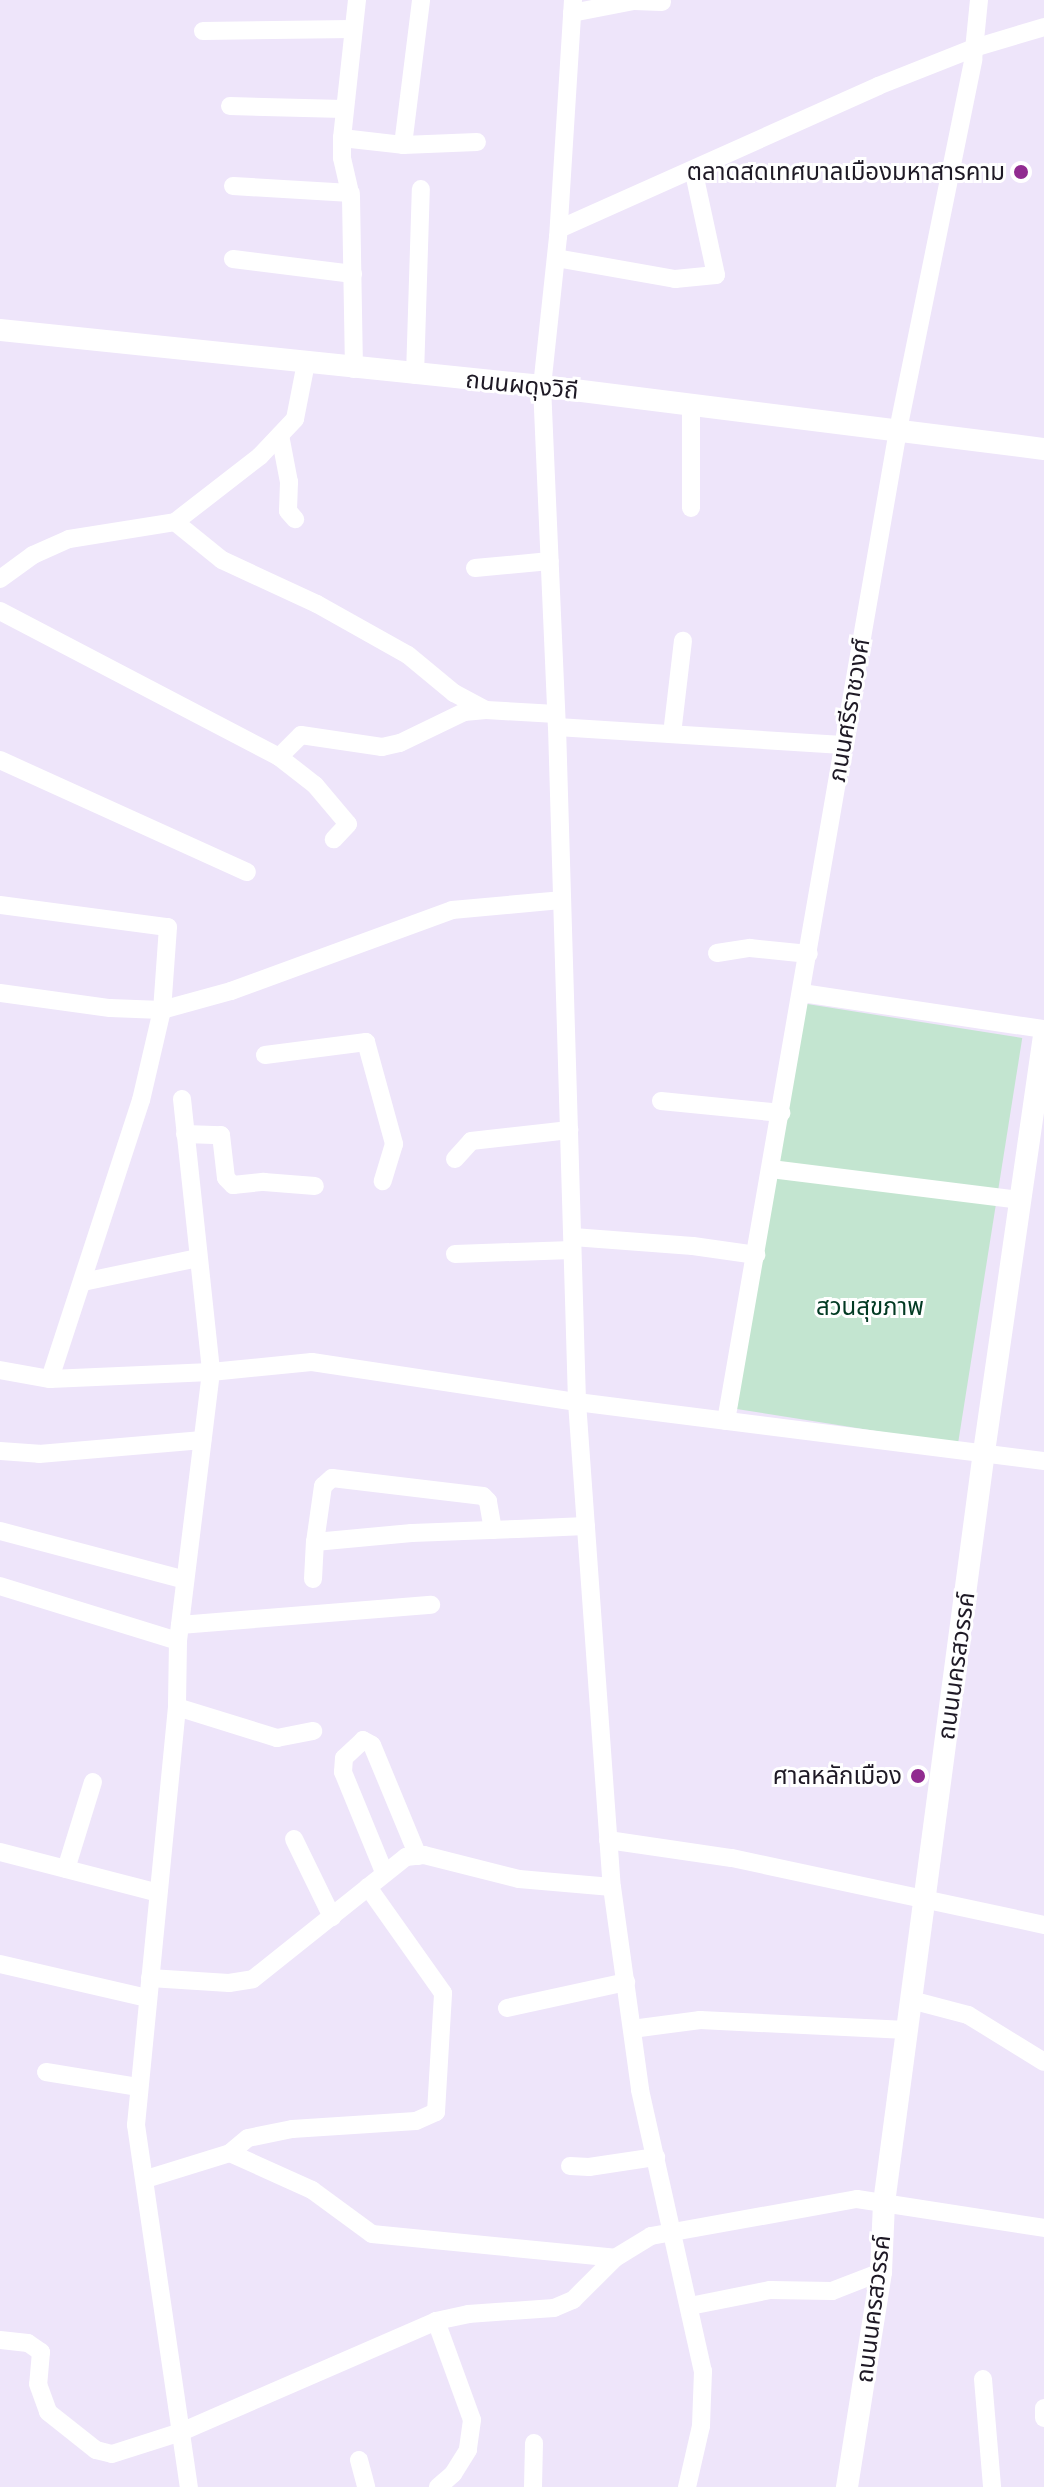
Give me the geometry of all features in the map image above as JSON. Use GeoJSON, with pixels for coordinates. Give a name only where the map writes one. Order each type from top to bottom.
{"type":"FeatureCollection","features":[{"type":"Feature","properties":{"kind":"main road","name":"ถนนผดุงวิถี"},"geometry":{"type":"LineString","coordinates":[[0,330],[354,369],[542,386],[1044,449]]}},
{"type":"Feature","properties":{"kind":"main road","name":"ถนนนครสวรรค์"},"geometry":{"type":"LineString","coordinates":[[847,2487],[881,2272],[884,2203],[984,1452],[1044,1037]]}},
{"type":"Feature","properties":{"kind":"street"},"geometry":{"type":"LineString","coordinates":[[354,369],[351,193],[342,158],[342,138],[357,0]]}},
{"type":"Feature","properties":{"kind":"street"},"geometry":{"type":"LineString","coordinates":[[403,145],[421,0]]}},
{"type":"Feature","properties":{"kind":"street","name":"ภนนศรีราชวงศ์"},"geometry":{"type":"LineString","coordinates":[[726,1421],[898,430],[974,48],[979,0]]}},
{"type":"Feature","properties":{"kind":"street"},"geometry":{"type":"LineString","coordinates":[[662,2],[572,6],[559,229],[542,386],[557,720],[577,1402],[612,1887],[640,2090],[703,2371],[701,2426],[687,2487]]}},
{"type":"Feature","properties":{"kind":"street"},"geometry":{"type":"LineString","coordinates":[[559,229],[799,120],[974,48],[1044,27]]}},
{"type":"Feature","properties":{"kind":"street"},"geometry":{"type":"LineString","coordinates":[[203,31],[352,29]]}},
{"type":"Feature","properties":{"kind":"street"},"geometry":{"type":"LineString","coordinates":[[230,106],[344,109]]}},
{"type":"Feature","properties":{"kind":"street"},"geometry":{"type":"LineString","coordinates":[[342,138],[403,145],[477,142]]}},
{"type":"Feature","properties":{"kind":"street"},"geometry":{"type":"LineString","coordinates":[[556,258],[675,279],[716,275],[693,169]]}},
{"type":"Feature","properties":{"kind":"street"},"geometry":{"type":"LineString","coordinates":[[233,186],[351,193]]}},
{"type":"Feature","properties":{"kind":"street"},"geometry":{"type":"LineString","coordinates":[[415,375],[421,189]]}},
{"type":"Feature","properties":{"kind":"street"},"geometry":{"type":"LineString","coordinates":[[233,259],[353,274]]}},
{"type":"Feature","properties":{"kind":"street"},"geometry":{"type":"LineString","coordinates":[[0,579],[33,555],[69,539],[175,522],[260,456],[295,419],[306,363]]}},
{"type":"Feature","properties":{"kind":"street"},"geometry":{"type":"LineString","coordinates":[[691,404],[691,508]]}},
{"type":"Feature","properties":{"kind":"street"},"geometry":{"type":"LineString","coordinates":[[280,435],[289,482],[288,511],[295,519]]}},
{"type":"Feature","properties":{"kind":"street"},"geometry":{"type":"LineString","coordinates":[[175,522],[222,560],[317,604],[408,655],[454,693],[486,710]]}},
{"type":"Feature","properties":{"kind":"street"},"geometry":{"type":"LineString","coordinates":[[475,568],[550,561]]}},
{"type":"Feature","properties":{"kind":"street"},"geometry":{"type":"LineString","coordinates":[[0,611],[279,757],[315,785],[348,824],[334,839]]}},
{"type":"Feature","properties":{"kind":"street"},"geometry":{"type":"LineString","coordinates":[[672,734],[683,641]]}},
{"type":"Feature","properties":{"kind":"street"},"geometry":{"type":"LineString","coordinates":[[279,757],[301,735],[382,747],[400,743],[464,712],[486,710],[672,734],[842,745]]}},
{"type":"Feature","properties":{"kind":"street"},"geometry":{"type":"LineString","coordinates":[[0,760],[247,872]]}},
{"type":"Feature","properties":{"kind":"street"},"geometry":{"type":"LineString","coordinates":[[0,993],[110,1008],[162,1010],[231,991],[452,910],[561,900]]}},
{"type":"Feature","properties":{"kind":"street"},"geometry":{"type":"LineString","coordinates":[[0,905],[168,927],[162,1010],[141,1100],[50,1379]]}},
{"type":"Feature","properties":{"kind":"street"},"geometry":{"type":"LineString","coordinates":[[717,953],[750,948],[809,954]]}},
{"type":"Feature","properties":{"kind":"street"},"geometry":{"type":"LineString","coordinates":[[802,993],[1044,1029]]}},
{"type":"Feature","properties":{"kind":"street"},"geometry":{"type":"LineString","coordinates":[[265,1055],[366,1042],[394,1144],[383,1181]]}},
{"type":"Feature","properties":{"kind":"street"},"geometry":{"type":"LineString","coordinates":[[182,1099],[211,1372],[179,1633],[177,1707],[136,2125],[189,2487]]}},
{"type":"Feature","properties":{"kind":"street"},"geometry":{"type":"LineString","coordinates":[[661,1101],[781,1113]]}},
{"type":"Feature","properties":{"kind":"street"},"geometry":{"type":"LineString","coordinates":[[455,1159],[471,1141],[569,1130]]}},
{"type":"Feature","properties":{"kind":"street"},"geometry":{"type":"LineString","coordinates":[[185,1134],[221,1135],[226,1178],[233,1185],[264,1182],[315,1186]]}},
{"type":"Feature","properties":{"kind":"street"},"geometry":{"type":"LineString","coordinates":[[771,1169],[1021,1200]]}},
{"type":"Feature","properties":{"kind":"street"},"geometry":{"type":"LineString","coordinates":[[455,1254],[572,1244],[693,1246],[756,1255]]}},
{"type":"Feature","properties":{"kind":"street"},"geometry":{"type":"LineString","coordinates":[[83,1282],[198,1258]]}},
{"type":"Feature","properties":{"kind":"street"},"geometry":{"type":"LineString","coordinates":[[0,1370],[50,1379],[211,1372],[312,1362],[577,1402],[1044,1461]]}},
{"type":"Feature","properties":{"kind":"street"},"geometry":{"type":"LineString","coordinates":[[0,1451],[39,1454],[202,1440]]}},
{"type":"Feature","properties":{"kind":"street"},"geometry":{"type":"LineString","coordinates":[[313,1579],[323,1486],[332,1478],[483,1496],[488,1501],[493,1530]]}},
{"type":"Feature","properties":{"kind":"street"},"geometry":{"type":"LineString","coordinates":[[315,1542],[586,1526]]}},
{"type":"Feature","properties":{"kind":"street"},"geometry":{"type":"LineString","coordinates":[[0,1531],[185,1580]]}},
{"type":"Feature","properties":{"kind":"street"},"geometry":{"type":"LineString","coordinates":[[0,1586],[179,1633],[431,1605]]}},
{"type":"Feature","properties":{"kind":"street"},"geometry":{"type":"LineString","coordinates":[[177,1707],[277,1738],[313,1731]]}},
{"type":"Feature","properties":{"kind":"street"},"geometry":{"type":"LineString","coordinates":[[384,1872],[343,1772],[344,1758],[363,1740],[368,1741],[375,1751],[384,1780],[418,1856]]}},
{"type":"Feature","properties":{"kind":"street"},"geometry":{"type":"LineString","coordinates":[[66,1869],[93,1782]]}},
{"type":"Feature","properties":{"kind":"street"},"geometry":{"type":"LineString","coordinates":[[294,1839],[332,1917]]}},
{"type":"Feature","properties":{"kind":"street"},"geometry":{"type":"LineString","coordinates":[[608,1840],[732,1858],[1044,1925]]}},
{"type":"Feature","properties":{"kind":"street"},"geometry":{"type":"LineString","coordinates":[[0,1852],[158,1893]]}},
{"type":"Feature","properties":{"kind":"street"},"geometry":{"type":"LineString","coordinates":[[150,1978],[229,1983],[253,1979],[406,1857],[418,1856],[519,1879],[612,1887]]}},
{"type":"Feature","properties":{"kind":"street"},"geometry":{"type":"LineString","coordinates":[[146,2179],[230,2153],[248,2138],[292,2129],[416,2121],[436,2112],[443,1993],[368,1887]]}},
{"type":"Feature","properties":{"kind":"street"},"geometry":{"type":"LineString","coordinates":[[0,1964],[147,1998]]}},
{"type":"Feature","properties":{"kind":"street"},"geometry":{"type":"LineString","coordinates":[[507,2008],[626,1982]]}},
{"type":"Feature","properties":{"kind":"street"},"geometry":{"type":"LineString","coordinates":[[911,2000],[968,2015],[1044,2062]]}},
{"type":"Feature","properties":{"kind":"street"},"geometry":{"type":"LineString","coordinates":[[632,2029],[700,2020],[907,2030]]}},
{"type":"Feature","properties":{"kind":"street"},"geometry":{"type":"LineString","coordinates":[[46,2072],[139,2087]]}},
{"type":"Feature","properties":{"kind":"street"},"geometry":{"type":"LineString","coordinates":[[230,2153],[312,2190],[372,2234],[615,2258]]}},
{"type":"Feature","properties":{"kind":"street"},"geometry":{"type":"LineString","coordinates":[[570,2166],[589,2167],[656,2157]]}},
{"type":"Feature","properties":{"kind":"street"},"geometry":{"type":"LineString","coordinates":[[0,2340],[28,2343],[41,2352],[38,2384],[48,2412],[96,2450],[112,2454],[181,2432],[436,2321],[468,2314],[554,2308],[573,2300],[615,2258],[651,2236],[857,2199],[1044,2228]]}},
{"type":"Feature","properties":{"kind":"street"},"geometry":{"type":"LineString","coordinates":[[690,2306],[770,2290],[832,2291],[881,2272]]}},
{"type":"Feature","properties":{"kind":"street"},"geometry":{"type":"LineString","coordinates":[[436,2321],[472,2420],[468,2450],[453,2474],[438,2487]]}},
{"type":"Feature","properties":{"kind":"street"},"geometry":{"type":"LineString","coordinates":[[983,2379],[992,2487]]}},
{"type":"Feature","properties":{"kind":"street"},"geometry":{"type":"LineString","coordinates":[[1044,2408],[1044,2418]]}},
{"type":"Feature","properties":{"kind":"street"},"geometry":{"type":"LineString","coordinates":[[533,2487],[534,2443]]}},
{"type":"Feature","properties":{"kind":"street"},"geometry":{"type":"LineString","coordinates":[[359,2460],[366,2487]]}},
{"type":"Feature","properties":{"kind":"green space","name":"สวนสุขภาพ"},"geometry":{"type":"Polygon","coordinates":[[[801,1003],[1022,1038],[958,1444],[737,1409],[801,1003]]]}},
{"type":"Feature","properties":{"kind":"place","name":"ตลาดสดเทศบาลเมืองมหาสารคาม"},"geometry":{"type":"Point","coordinates":[1021,172]}},
{"type":"Feature","properties":{"kind":"place","name":"ศาลหลักเมือง"},"geometry":{"type":"Point","coordinates":[918,1776]}}]}
